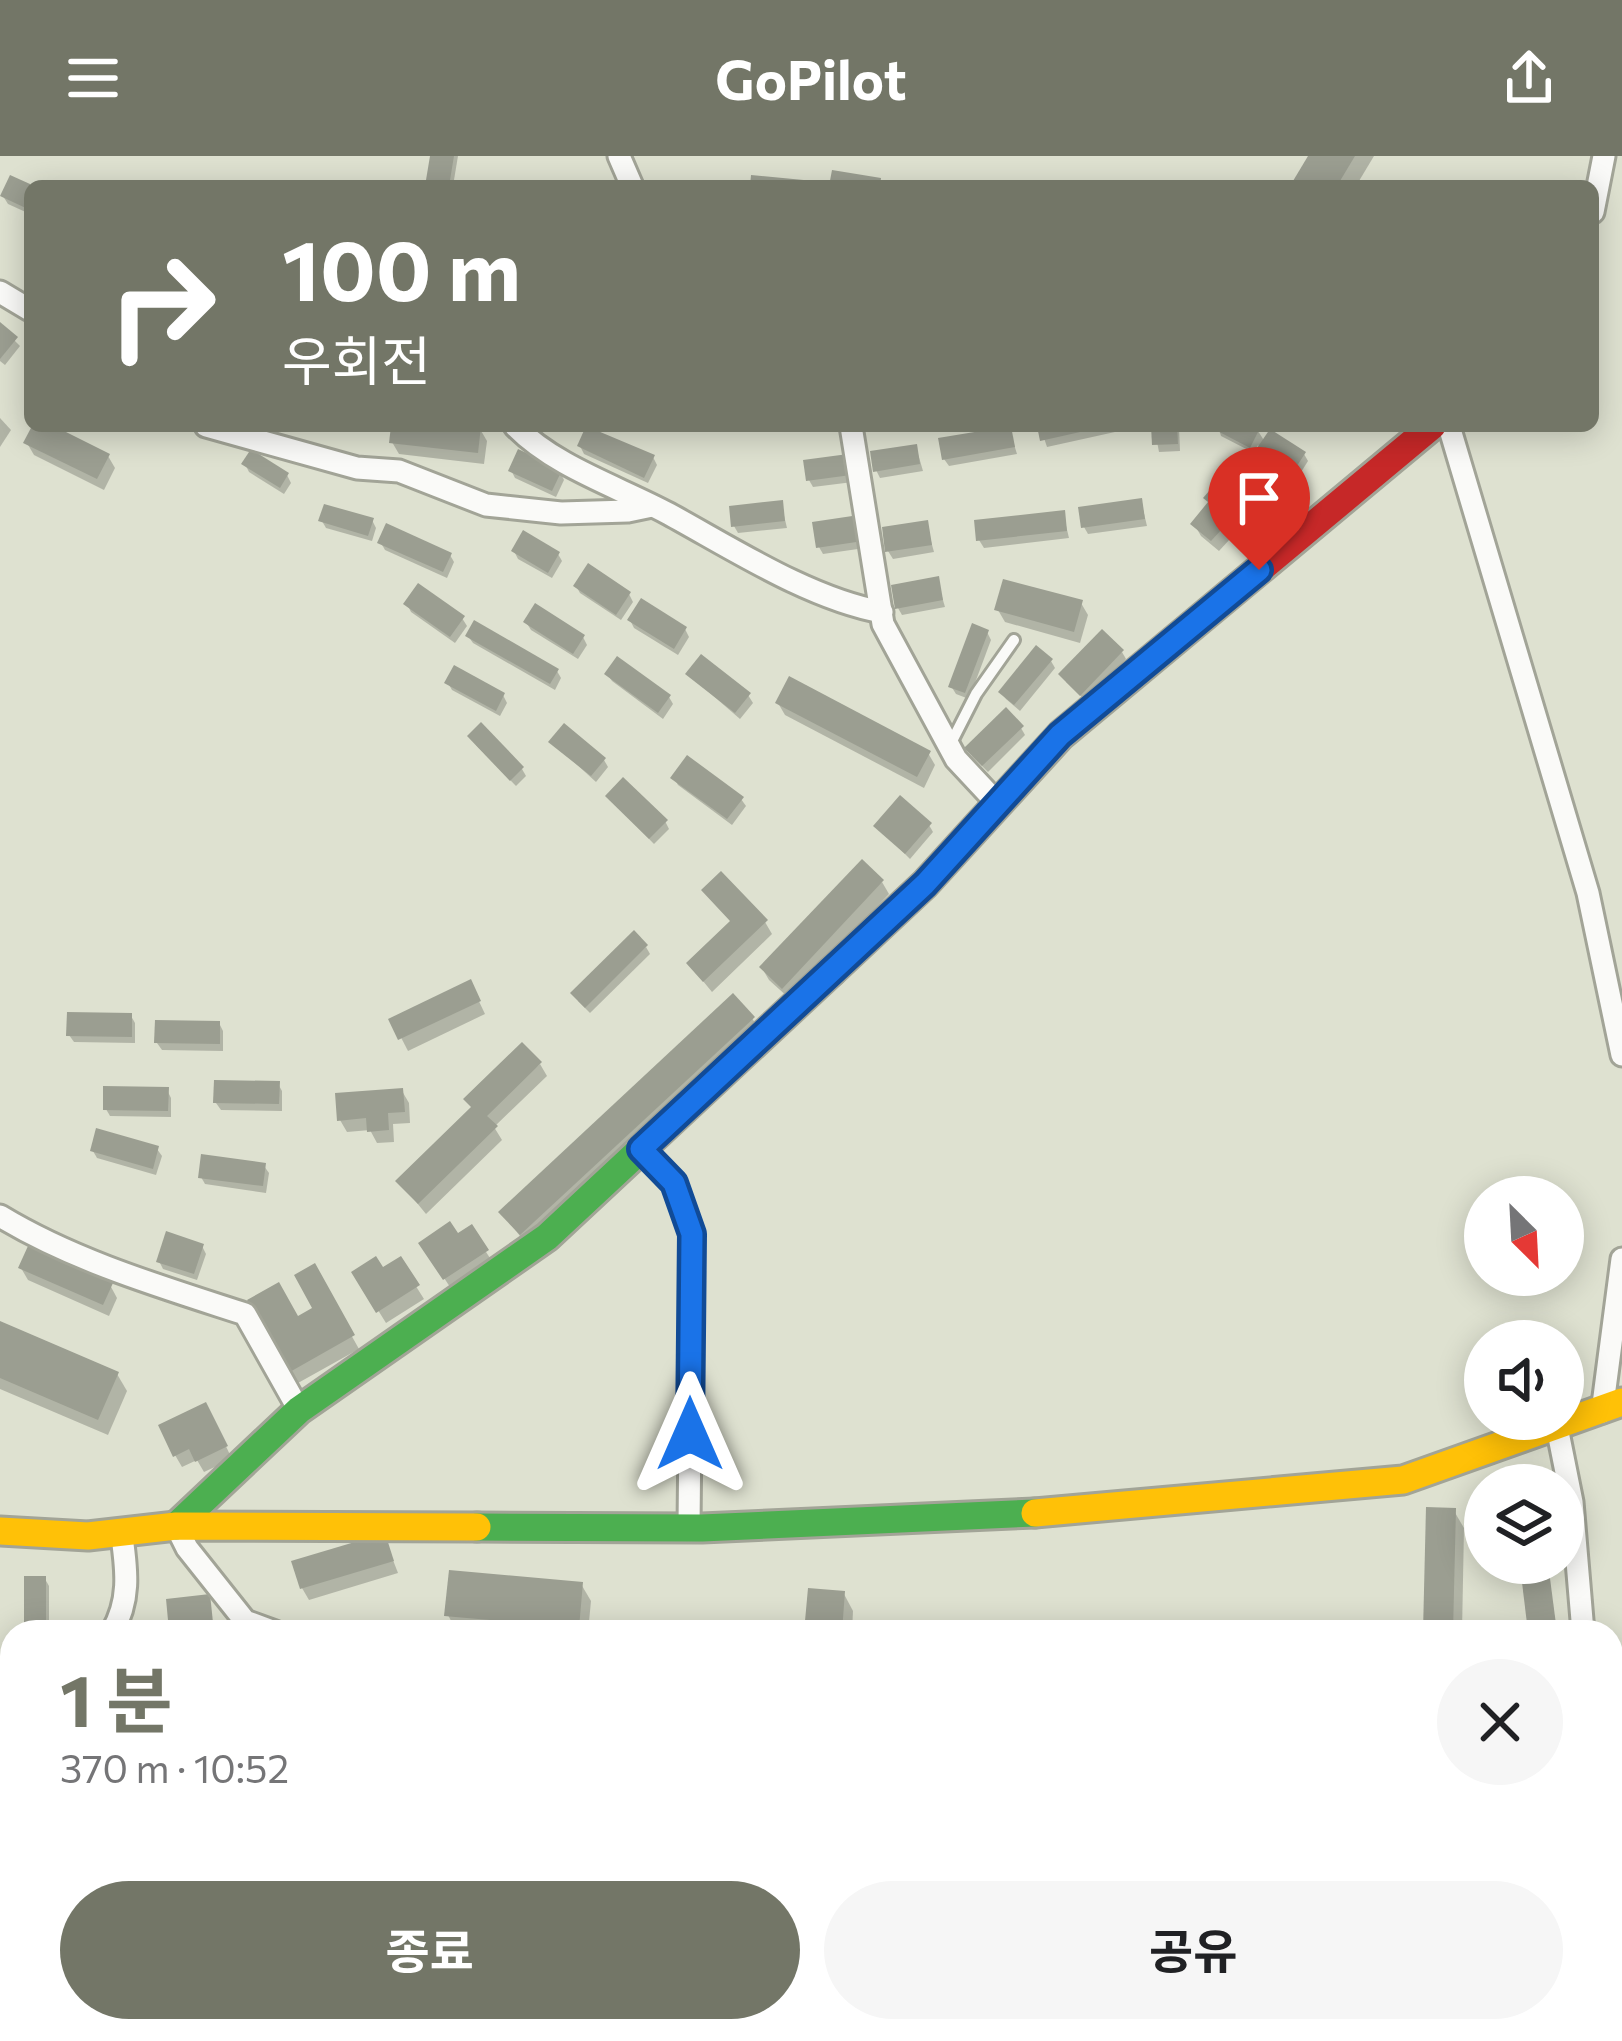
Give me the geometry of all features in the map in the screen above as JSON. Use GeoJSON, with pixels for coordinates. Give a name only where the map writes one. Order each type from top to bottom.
{"type":"FeatureCollection","features":[{"type":"Feature","properties":{"kind":"street"},"geometry":{"type":"LineString","coordinates":[[228,432],[357,468],[399,471],[486,505],[560,513],[628,512],[652,506]]}},
{"type":"Feature","properties":{"kind":"street"},"geometry":{"type":"LineString","coordinates":[[523,432],[571,464],[780,573],[855,607],[882,612]]}},
{"type":"Feature","properties":{"kind":"street"},"geometry":{"type":"LineString","coordinates":[[851,432],[883,624],[956,759],[998,804]]}},
{"type":"Feature","properties":{"kind":"street"},"geometry":{"type":"LineString","coordinates":[[176,1526],[299,1410],[547,1237],[925,884],[1060,735],[1425,432]]}},
{"type":"Feature","properties":{"kind":"street"},"geometry":{"type":"LineString","coordinates":[[1451,432],[1588,893],[1622,1055]]}},
{"type":"Feature","properties":{"kind":"street"},"geometry":{"type":"LineString","coordinates":[[641,1149],[674,1183],[692,1234],[689,1528]]}},
{"type":"Feature","properties":{"kind":"street"},"geometry":{"type":"LineString","coordinates":[[0,1216],[28,1233],[157,1285],[244,1314],[299,1410]]}},
{"type":"Feature","properties":{"kind":"street"},"geometry":{"type":"LineString","coordinates":[[1612,1407],[1622,1259]]}},
{"type":"Feature","properties":{"kind":"street"},"geometry":{"type":"LineString","coordinates":[[0,1531],[67,1538],[122,1537],[176,1526],[689,1528],[1092,1511],[1403,1480],[1519,1440]]}},
{"type":"Feature","properties":{"kind":"street"},"geometry":{"type":"LineString","coordinates":[[1560,1440],[1572,1502],[1582,1620]]}},
{"type":"Feature","properties":{"kind":"street"},"geometry":{"type":"LineString","coordinates":[[176,1526],[187,1548],[244,1620]]}},
{"type":"Feature","properties":{"kind":"street"},"geometry":{"type":"LineString","coordinates":[[117,1620],[126,1595],[122,1537]]}},
{"type":"Feature","properties":{"kind":"lane"},"geometry":{"type":"LineString","coordinates":[[949,747],[976,694],[1013,640]]}},
{"type":"Feature","properties":{"kind":"building"},"geometry":{"type":"Polygon","coordinates":[[[430,156],[454,156],[450,180],[426,180],[430,156]]]}},
{"type":"Feature","properties":{"kind":"building"},"geometry":{"type":"Polygon","coordinates":[[[1308,156],[1355,156],[1341,180],[1294,180],[1308,156]]]}},
{"type":"Feature","properties":{"kind":"building"},"geometry":{"type":"Polygon","coordinates":[[[832,170],[881,178],[881,180],[830,180],[832,170]]]}},
{"type":"Feature","properties":{"kind":"building"},"geometry":{"type":"Polygon","coordinates":[[[10,175],[24,181],[24,207],[0,196],[10,175]]]}},
{"type":"Feature","properties":{"kind":"building"},"geometry":{"type":"Polygon","coordinates":[[[751,175],[804,180],[751,180],[751,175]]]}},
{"type":"Feature","properties":{"kind":"building"},"geometry":{"type":"Polygon","coordinates":[[[0,322],[18,337],[0,359],[0,322]]]}},
{"type":"Feature","properties":{"kind":"building"},"geometry":{"type":"Polygon","coordinates":[[[29,432],[66,432],[110,454],[97,479],[23,443],[29,432]]]}},
{"type":"Feature","properties":{"kind":"building"},"geometry":{"type":"Polygon","coordinates":[[[390,432],[480,432],[478,453],[389,443],[390,432]]]}},
{"type":"Feature","properties":{"kind":"building"},"geometry":{"type":"Polygon","coordinates":[[[583,432],[600,432],[655,455],[644,478],[577,446],[583,432]]]}},
{"type":"Feature","properties":{"kind":"building"},"geometry":{"type":"Polygon","coordinates":[[[1012,432],[1015,447],[942,460],[938,438],[1012,432]]]}},
{"type":"Feature","properties":{"kind":"building"},"geometry":{"type":"Polygon","coordinates":[[[1038,432],[1080,432],[1040,441],[1038,432]]]}},
{"type":"Feature","properties":{"kind":"building"},"geometry":{"type":"Polygon","coordinates":[[[1151,432],[1177,432],[1178,444],[1152,445],[1151,432]]]}},
{"type":"Feature","properties":{"kind":"building"},"geometry":{"type":"Polygon","coordinates":[[[1219,432],[1258,432],[1250,448],[1219,432]]]}},
{"type":"Feature","properties":{"kind":"building"},"geometry":{"type":"Polygon","coordinates":[[[1268,432],[1275,432],[1306,452],[1293,472],[1257,448],[1268,432]]]}},
{"type":"Feature","properties":{"kind":"building"},"geometry":{"type":"Polygon","coordinates":[[[917,444],[920,464],[873,472],[870,451],[917,444]]]}},
{"type":"Feature","properties":{"kind":"building"},"geometry":{"type":"Polygon","coordinates":[[[251,449],[289,473],[280,488],[241,464],[251,449]]]}},
{"type":"Feature","properties":{"kind":"building"},"geometry":{"type":"Polygon","coordinates":[[[518,449],[562,470],[552,491],[508,471],[518,449]]]}},
{"type":"Feature","properties":{"kind":"building"},"geometry":{"type":"Polygon","coordinates":[[[848,454],[851,475],[806,481],[803,460],[848,454]]]}},
{"type":"Feature","properties":{"kind":"building"},"geometry":{"type":"Polygon","coordinates":[[[1216,483],[1256,516],[1235,540],[1222,529],[1211,541],[1190,524],[1216,483]]]}},
{"type":"Feature","properties":{"kind":"building"},"geometry":{"type":"Polygon","coordinates":[[[1142,498],[1145,519],[1081,528],[1078,507],[1142,498]]]}},
{"type":"Feature","properties":{"kind":"building"},"geometry":{"type":"Polygon","coordinates":[[[783,500],[785,521],[731,527],[729,506],[783,500]]]}},
{"type":"Feature","properties":{"kind":"building"},"geometry":{"type":"Polygon","coordinates":[[[324,504],[374,518],[368,536],[318,521],[324,504]]]}},
{"type":"Feature","properties":{"kind":"building"},"geometry":{"type":"Polygon","coordinates":[[[1065,510],[1067,531],[976,541],[974,520],[1065,510]]]}},
{"type":"Feature","properties":{"kind":"building"},"geometry":{"type":"Polygon","coordinates":[[[859,515],[863,541],[816,548],[812,522],[859,515]]]}},
{"type":"Feature","properties":{"kind":"building"},"geometry":{"type":"Polygon","coordinates":[[[928,520],[932,545],[885,552],[882,527],[928,520]]]}},
{"type":"Feature","properties":{"kind":"building"},"geometry":{"type":"Polygon","coordinates":[[[386,523],[452,553],[443,572],[377,543],[386,523]]]}},
{"type":"Feature","properties":{"kind":"building"},"geometry":{"type":"Polygon","coordinates":[[[523,530],[560,552],[548,573],[511,551],[523,530]]]}},
{"type":"Feature","properties":{"kind":"building"},"geometry":{"type":"Polygon","coordinates":[[[588,563],[631,592],[616,615],[573,586],[588,563]]]}},
{"type":"Feature","properties":{"kind":"building"},"geometry":{"type":"Polygon","coordinates":[[[939,576],[943,600],[895,609],[891,585],[939,576]]]}},
{"type":"Feature","properties":{"kind":"building"},"geometry":{"type":"Polygon","coordinates":[[[1003,579],[1083,600],[1074,632],[994,610],[1003,579]]]}},
{"type":"Feature","properties":{"kind":"building"},"geometry":{"type":"Polygon","coordinates":[[[418,583],[465,616],[450,637],[403,604],[418,583]]]}},
{"type":"Feature","properties":{"kind":"building"},"geometry":{"type":"Polygon","coordinates":[[[641,598],[687,627],[674,649],[627,620],[641,598]]]}},
{"type":"Feature","properties":{"kind":"building"},"geometry":{"type":"Polygon","coordinates":[[[535,603],[585,635],[573,654],[523,622],[535,603]]]}},
{"type":"Feature","properties":{"kind":"building"},"geometry":{"type":"Polygon","coordinates":[[[474,620],[559,669],[550,684],[465,636],[474,620]]]}},
{"type":"Feature","properties":{"kind":"building"},"geometry":{"type":"Polygon","coordinates":[[[972,623],[989,630],[965,693],[948,687],[972,623]]]}},
{"type":"Feature","properties":{"kind":"building"},"geometry":{"type":"Polygon","coordinates":[[[1102,629],[1124,650],[1080,696],[1058,674],[1102,629]]]}},
{"type":"Feature","properties":{"kind":"building"},"geometry":{"type":"Polygon","coordinates":[[[1036,645],[1053,659],[1014,705],[998,692],[1036,645]]]}},
{"type":"Feature","properties":{"kind":"building"},"geometry":{"type":"Polygon","coordinates":[[[701,654],[751,693],[735,713],[685,674],[701,654]]]}},
{"type":"Feature","properties":{"kind":"building"},"geometry":{"type":"Polygon","coordinates":[[[617,656],[671,695],[658,713],[604,674],[617,656]]]}},
{"type":"Feature","properties":{"kind":"building"},"geometry":{"type":"Polygon","coordinates":[[[454,665],[505,693],[496,711],[444,683],[454,665]]]}},
{"type":"Feature","properties":{"kind":"building"},"geometry":{"type":"Polygon","coordinates":[[[789,676],[931,751],[917,777],[775,703],[789,676]]]}},
{"type":"Feature","properties":{"kind":"building"},"geometry":{"type":"Polygon","coordinates":[[[1006,707],[1024,726],[982,766],[964,748],[1006,707]]]}},
{"type":"Feature","properties":{"kind":"building"},"geometry":{"type":"Polygon","coordinates":[[[481,722],[524,767],[510,781],[467,736],[481,722]]]}},
{"type":"Feature","properties":{"kind":"building"},"geometry":{"type":"Polygon","coordinates":[[[564,723],[606,758],[591,776],[548,742],[564,723]]]}},
{"type":"Feature","properties":{"kind":"building"},"geometry":{"type":"Polygon","coordinates":[[[687,755],[744,797],[727,819],[670,778],[687,755]]]}},
{"type":"Feature","properties":{"kind":"building"},"geometry":{"type":"Polygon","coordinates":[[[623,777],[668,820],[649,839],[605,796],[623,777]]]}},
{"type":"Feature","properties":{"kind":"building"},"geometry":{"type":"Polygon","coordinates":[[[900,795],[932,823],[905,854],[873,826],[900,795]]]}},
{"type":"Feature","properties":{"kind":"building"},"geometry":{"type":"Polygon","coordinates":[[[862,859],[884,880],[782,989],[759,967],[862,859]]]}},
{"type":"Feature","properties":{"kind":"building"},"geometry":{"type":"Polygon","coordinates":[[[721,871],[768,920],[703,982],[686,963],[730,921],[701,890],[721,871]]]}},
{"type":"Feature","properties":{"kind":"building"},"geometry":{"type":"Polygon","coordinates":[[[634,930],[648,945],[585,1008],[570,993],[634,930]]]}},
{"type":"Feature","properties":{"kind":"building"},"geometry":{"type":"Polygon","coordinates":[[[471,979],[481,1001],[398,1040],[388,1019],[471,979]]]}},
{"type":"Feature","properties":{"kind":"building"},"geometry":{"type":"Polygon","coordinates":[[[733,993],[755,1017],[520,1235],[498,1212],[733,993]]]}},
{"type":"Feature","properties":{"kind":"building"},"geometry":{"type":"Polygon","coordinates":[[[67,1012],[132,1013],[132,1037],[66,1036],[67,1012]]]}},
{"type":"Feature","properties":{"kind":"building"},"geometry":{"type":"Polygon","coordinates":[[[155,1020],[220,1021],[220,1044],[154,1043],[155,1020]]]}},
{"type":"Feature","properties":{"kind":"building"},"geometry":{"type":"Polygon","coordinates":[[[522,1042],[542,1062],[487,1116],[498,1126],[418,1204],[395,1181],[471,1107],[463,1099],[522,1042]]]}},
{"type":"Feature","properties":{"kind":"building"},"geometry":{"type":"Polygon","coordinates":[[[214,1080],[280,1081],[279,1104],[213,1103],[214,1080]]]}},
{"type":"Feature","properties":{"kind":"building"},"geometry":{"type":"Polygon","coordinates":[[[103,1086],[169,1087],[168,1111],[103,1110],[103,1086]]]}},
{"type":"Feature","properties":{"kind":"building"},"geometry":{"type":"Polygon","coordinates":[[[403,1088],[405,1112],[388,1113],[389,1130],[367,1132],[366,1118],[337,1121],[335,1093],[403,1088]]]}},
{"type":"Feature","properties":{"kind":"building"},"geometry":{"type":"Polygon","coordinates":[[[96,1128],[159,1146],[153,1169],[90,1151],[96,1128]]]}},
{"type":"Feature","properties":{"kind":"building"},"geometry":{"type":"Polygon","coordinates":[[[201,1154],[266,1163],[263,1186],[198,1178],[201,1154]]]}},
{"type":"Feature","properties":{"kind":"building"},"geometry":{"type":"Polygon","coordinates":[[[450,1221],[458,1233],[472,1224],[489,1250],[443,1280],[418,1243],[450,1221]]]}},
{"type":"Feature","properties":{"kind":"building"},"geometry":{"type":"Polygon","coordinates":[[[166,1231],[204,1244],[194,1274],[156,1262],[166,1231]]]}},
{"type":"Feature","properties":{"kind":"building"},"geometry":{"type":"Polygon","coordinates":[[[28,1246],[113,1283],[103,1305],[18,1268],[28,1246]]]}},
{"type":"Feature","properties":{"kind":"building"},"geometry":{"type":"Polygon","coordinates":[[[376,1256],[383,1267],[401,1256],[420,1285],[376,1313],[351,1272],[376,1256]]]}},
{"type":"Feature","properties":{"kind":"building"},"geometry":{"type":"Polygon","coordinates":[[[315,1263],[355,1335],[288,1373],[247,1300],[279,1282],[298,1316],[312,1308],[294,1275],[315,1263]]]}},
{"type":"Feature","properties":{"kind":"building"},"geometry":{"type":"Polygon","coordinates":[[[0,1321],[119,1372],[98,1420],[0,1378],[0,1321]]]}},
{"type":"Feature","properties":{"kind":"building"},"geometry":{"type":"Polygon","coordinates":[[[206,1402],[228,1446],[195,1462],[189,1449],[173,1457],[158,1425],[206,1402]]]}},
{"type":"Feature","properties":{"kind":"building"},"geometry":{"type":"Polygon","coordinates":[[[1426,1507],[1456,1508],[1453,1620],[1423,1620],[1426,1507]]]}},
{"type":"Feature","properties":{"kind":"building"},"geometry":{"type":"Polygon","coordinates":[[[385,1533],[394,1561],[300,1589],[291,1561],[385,1533]]]}},
{"type":"Feature","properties":{"kind":"building"},"geometry":{"type":"Polygon","coordinates":[[[449,1570],[583,1582],[580,1620],[444,1616],[449,1570]]]}},
{"type":"Feature","properties":{"kind":"building"},"geometry":{"type":"Polygon","coordinates":[[[24,1576],[46,1576],[46,1620],[24,1620],[24,1576]]]}},
{"type":"Feature","properties":{"kind":"building"},"geometry":{"type":"Polygon","coordinates":[[[1522,1584],[1551,1584],[1555,1620],[1527,1620],[1522,1584]]]}},
{"type":"Feature","properties":{"kind":"building"},"geometry":{"type":"Polygon","coordinates":[[[808,1588],[845,1591],[843,1620],[805,1620],[808,1588]]]}},
{"type":"Feature","properties":{"kind":"building"},"geometry":{"type":"Polygon","coordinates":[[[210,1594],[213,1620],[168,1620],[166,1599],[210,1594]]]}},
{"type":"Feature","properties":{"kind":"traffic: fast"},"geometry":{"type":"LineString","coordinates":[[176,1526],[299,1410],[547,1237],[831,972]]}},
{"type":"Feature","properties":{"kind":"traffic: fast"},"geometry":{"type":"LineString","coordinates":[[477,1527],[702,1528],[1035,1513]]}},
{"type":"Feature","properties":{"kind":"traffic: slow"},"geometry":{"type":"LineString","coordinates":[[1035,1513],[1403,1480],[1622,1402]]}},
{"type":"Feature","properties":{"kind":"traffic: slow"},"geometry":{"type":"LineString","coordinates":[[0,1531],[88,1536],[176,1526],[477,1527]]}},
{"type":"Feature","properties":{"kind":"traffic: jam"},"geometry":{"type":"LineString","coordinates":[[831,972],[925,884],[1061,735],[1425,432]]}},
{"type":"Feature","properties":{"kind":"route"},"geometry":{"type":"LineString","coordinates":[[690,1434],[692,1234],[674,1183],[641,1149],[925,884],[1060,735],[1259,570]]}}]}
